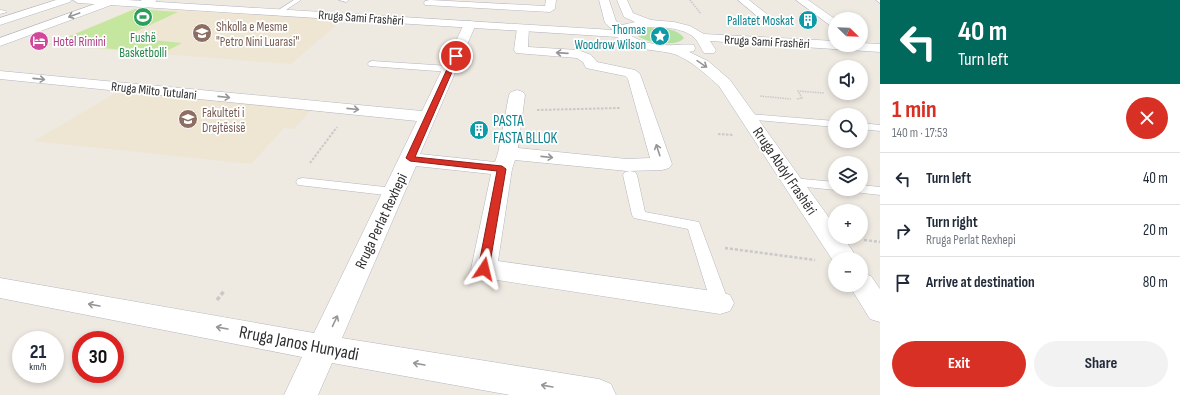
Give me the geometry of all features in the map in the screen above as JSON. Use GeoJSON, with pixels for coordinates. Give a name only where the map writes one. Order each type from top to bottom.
{"type":"FeatureCollection","features":[{"type":"Feature","properties":{"kind":"street"},"geometry":{"type":"LineString","coordinates":[[1,16],[66,0]]}},
{"type":"Feature","properties":{"kind":"street","name":"Rruga Sami Frashëri"},"geometry":{"type":"LineString","coordinates":[[78,0],[523,28],[620,32]]}},
{"type":"Feature","properties":{"kind":"street"},"geometry":{"type":"LineString","coordinates":[[140,4],[152,0]]}},
{"type":"Feature","properties":{"kind":"street"},"geometry":{"type":"LineString","coordinates":[[429,3],[550,10],[551,0]]}},
{"type":"Feature","properties":{"kind":"street"},"geometry":{"type":"LineString","coordinates":[[604,0],[611,23],[626,39],[638,44],[675,50],[688,49],[698,46],[702,40],[686,29],[650,24],[631,25],[620,32]]}},
{"type":"Feature","properties":{"kind":"street"},"geometry":{"type":"LineString","coordinates":[[622,0],[628,15],[650,24]]}},
{"type":"Feature","properties":{"kind":"street"},"geometry":{"type":"LineString","coordinates":[[745,0],[768,19]]}},
{"type":"Feature","properties":{"kind":"street"},"geometry":{"type":"LineString","coordinates":[[800,0],[828,19]]}},
{"type":"Feature","properties":{"kind":"street"},"geometry":{"type":"LineString","coordinates":[[0,42],[110,2]]}},
{"type":"Feature","properties":{"kind":"street","name":"Rruga Perlat Rexhepi"},"geometry":{"type":"LineString","coordinates":[[301,395],[470,24]]}},
{"type":"Feature","properties":{"kind":"street"},"geometry":{"type":"LineString","coordinates":[[410,158],[628,165],[662,164],[635,77],[630,74],[591,65],[590,60],[578,54],[521,50],[523,28]]}},
{"type":"Feature","properties":{"kind":"street","name":"Rruga Sami Frashëri"},"geometry":{"type":"LineString","coordinates":[[702,40],[869,46]]}},
{"type":"Feature","properties":{"kind":"street","name":"Rruga Abdyl Frashëri"},"geometry":{"type":"LineString","coordinates":[[702,40],[723,65],[725,72],[725,83]]}},
{"type":"Feature","properties":{"kind":"street","name":"Rruga Abdyl Frashëri"},"geometry":{"type":"LineString","coordinates":[[675,50],[703,64],[725,83],[840,252]]}},
{"type":"Feature","properties":{"kind":"street","name":"Rruga Milto Tutulani"},"geometry":{"type":"LineString","coordinates":[[2,77],[428,117]]}},
{"type":"Feature","properties":{"kind":"street"},"geometry":{"type":"LineString","coordinates":[[518,95],[484,269],[720,303]]}},
{"type":"Feature","properties":{"kind":"street","name":"Rruga Janos Hunyadi"},"geometry":{"type":"LineString","coordinates":[[0,288],[323,347],[599,395]]}},
{"type":"Feature","properties":{"kind":"street"},"geometry":{"type":"LineString","coordinates":[[867,292],[880,311]]}},
{"type":"Feature","properties":{"kind":"lane"},"geometry":{"type":"LineString","coordinates":[[279,12],[298,0]]}},
{"type":"Feature","properties":{"kind":"lane"},"geometry":{"type":"LineString","coordinates":[[372,64],[450,69]]}},
{"type":"Feature","properties":{"kind":"lane"},"geometry":{"type":"LineString","coordinates":[[749,117],[828,123]]}},
{"type":"Feature","properties":{"kind":"lane"},"geometry":{"type":"LineString","coordinates":[[868,127],[880,128]]}},
{"type":"Feature","properties":{"kind":"lane"},"geometry":{"type":"LineString","coordinates":[[305,175],[394,192]]}},
{"type":"Feature","properties":{"kind":"lane"},"geometry":{"type":"LineString","coordinates":[[630,175],[639,215],[694,225],[720,303]]}},
{"type":"Feature","properties":{"kind":"lane"},"geometry":{"type":"LineString","coordinates":[[792,182],[828,185]]}},
{"type":"Feature","properties":{"kind":"lane"},"geometry":{"type":"LineString","coordinates":[[868,190],[880,191]]}},
{"type":"Feature","properties":{"kind":"path"},"geometry":{"type":"LineString","coordinates":[[690,0],[699,11]]}},
{"type":"Feature","properties":{"kind":"path"},"geometry":{"type":"LineString","coordinates":[[797,99],[802,98],[798,92],[824,92]]}},
{"type":"Feature","properties":{"kind":"path"},"geometry":{"type":"LineString","coordinates":[[764,97],[791,99]]}},
{"type":"Feature","properties":{"kind":"path"},"geometry":{"type":"LineString","coordinates":[[533,110],[621,108]]}},
{"type":"Feature","properties":{"kind":"path"},"geometry":{"type":"LineString","coordinates":[[305,175],[351,109]]}},
{"type":"Feature","properties":{"kind":"path"},"geometry":{"type":"LineString","coordinates":[[718,134],[740,136]]}},
{"type":"Feature","properties":{"kind":"path"},"geometry":{"type":"LineString","coordinates":[[868,240],[880,242]]}},
{"type":"Feature","properties":{"kind":"path"},"geometry":{"type":"LineString","coordinates":[[700,246],[817,260]]}},
{"type":"Feature","properties":{"kind":"path"},"geometry":{"type":"LineString","coordinates":[[215,304],[224,291]]}},
{"type":"Feature","properties":{"kind":"shaded area","name":"Shkolla e Mesme \"Petro Nini Luarasi\""},"geometry":{"type":"Polygon","coordinates":[[[136,8],[342,20],[291,64],[46,45],[136,8]]]}},
{"type":"Feature","properties":{"kind":"shaded area","name":"Fakulteti i Drejtësisë"},"geometry":{"type":"Polygon","coordinates":[[[119,91],[312,109],[294,129],[284,128],[251,164],[34,141],[119,91]]]}},
{"type":"Feature","properties":{"kind":"green space"},"geometry":{"type":"Polygon","coordinates":[[[135,9],[178,12],[133,33],[140,34],[133,38],[182,43],[163,53],[51,44],[135,9]]]}},
{"type":"Feature","properties":{"kind":"green space"},"geometry":{"type":"Polygon","coordinates":[[[645,28],[671,30],[681,34],[684,38],[674,43],[651,42],[635,33],[645,28]]]}},
{"type":"Feature","properties":{"kind":"place","name":"Fushë Basketbolli"},"geometry":{"type":"Point","coordinates":[143,17]}},
{"type":"Feature","properties":{"kind":"place","name":"Pallatet Moskat"},"geometry":{"type":"Point","coordinates":[808,20]}},
{"type":"Feature","properties":{"kind":"place","name":"Shkolla e Mesme \"Petro Nini Luarasi\""},"geometry":{"type":"Point","coordinates":[202,33]}},
{"type":"Feature","properties":{"kind":"place","name":"Thomas Woodrow Wilson"},"geometry":{"type":"Point","coordinates":[660,36]}},
{"type":"Feature","properties":{"kind":"place","name":"Hotel Rimini"},"geometry":{"type":"Point","coordinates":[39,41]}},
{"type":"Feature","properties":{"kind":"place","name":"Fakulteti i Drejtësisë"},"geometry":{"type":"Point","coordinates":[188,119]}},
{"type":"Feature","properties":{"kind":"place","name":"PASTA FASTA BLLOK"},"geometry":{"type":"Point","coordinates":[479,130]}},
{"type":"Feature","properties":{"kind":"route"},"geometry":{"type":"LineString","coordinates":[[456,56],[410,158],[502,169],[484,269]]}}]}
